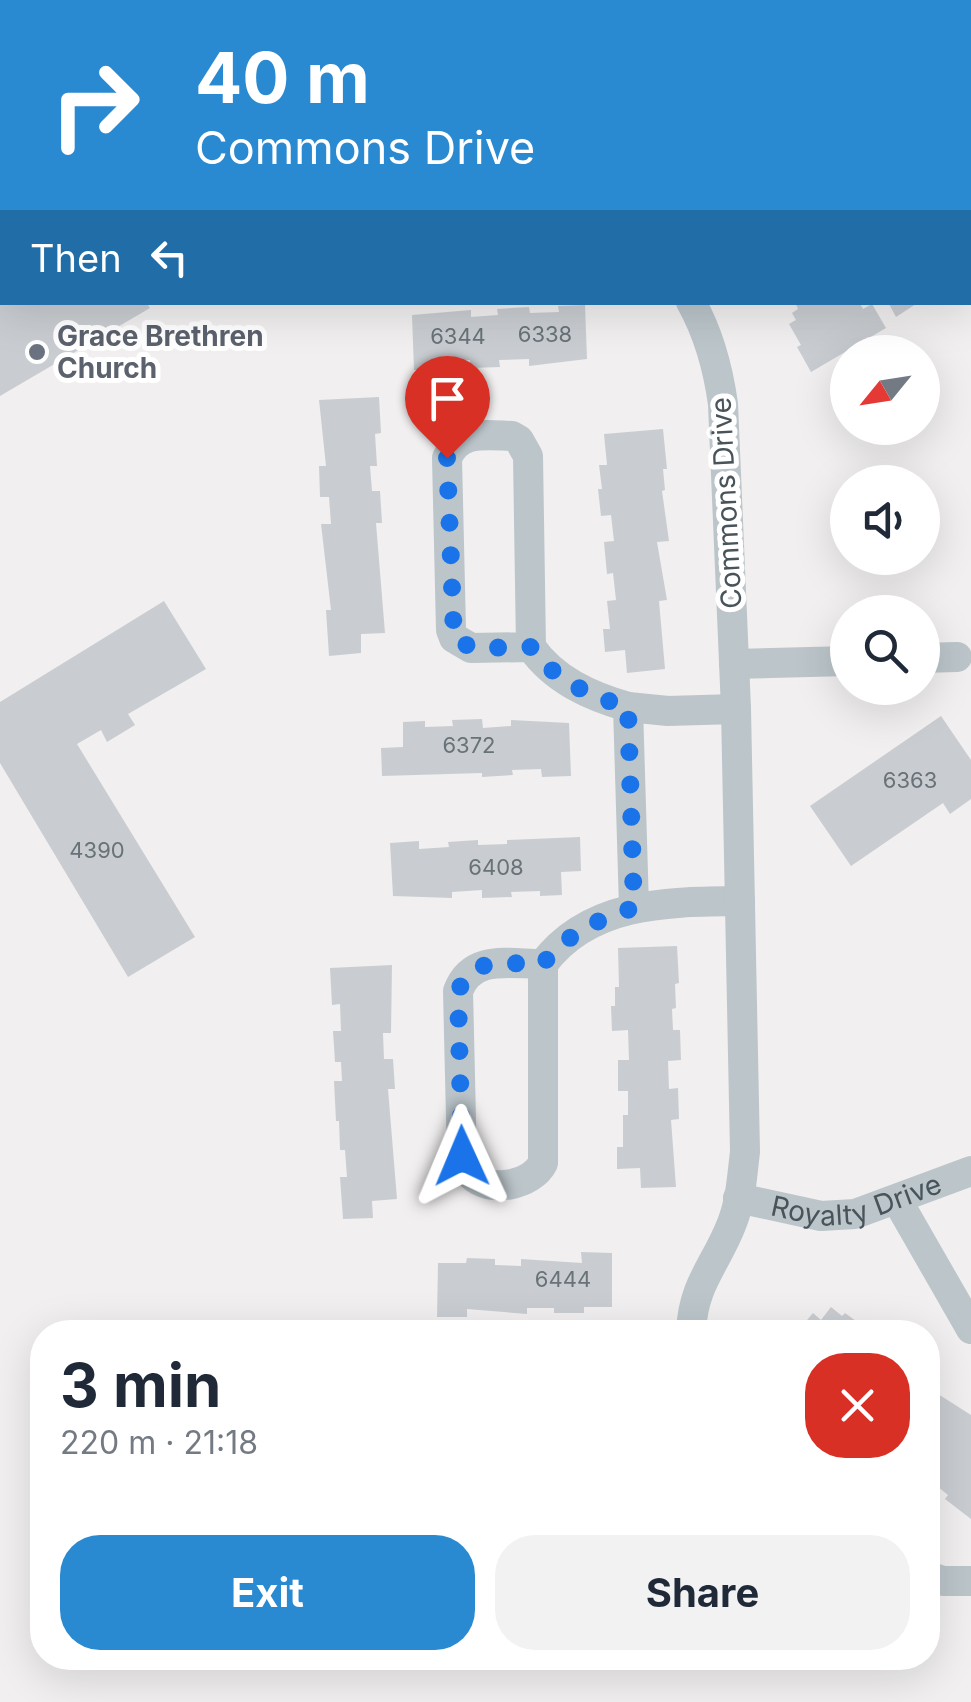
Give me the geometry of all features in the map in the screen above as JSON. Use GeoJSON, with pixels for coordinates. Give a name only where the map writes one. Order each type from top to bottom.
{"type":"FeatureCollection","features":[{"type":"Feature","properties":{"kind":"street","name":"Commons Drive"},"geometry":{"type":"LineString","coordinates":[[693,305],[718,367],[723,404],[736,708],[745,1152],[729,1230],[705,1272],[693,1320]]}},
{"type":"Feature","properties":{"kind":"street"},"geometry":{"type":"LineString","coordinates":[[531,647],[472,648],[454,638],[447,458],[460,438],[512,436],[526,449],[531,647],[556,674],[598,698],[628,707],[668,711],[736,708]]}},
{"type":"Feature","properties":{"kind":"street"},"geometry":{"type":"LineString","coordinates":[[940,657],[957,657]]}},
{"type":"Feature","properties":{"kind":"street"},"geometry":{"type":"LineString","coordinates":[[734,664],[830,661]]}},
{"type":"Feature","properties":{"kind":"street"},"geometry":{"type":"LineString","coordinates":[[628,707],[634,908]]}},
{"type":"Feature","properties":{"kind":"street"},"geometry":{"type":"LineString","coordinates":[[543,964],[477,966],[464,976],[458,992],[462,1161],[470,1174],[487,1184],[524,1182],[543,1162],[543,964],[558,947],[589,926],[634,908],[661,902],[740,901]]}},
{"type":"Feature","properties":{"kind":"street","name":"Royalty Drive"},"geometry":{"type":"LineString","coordinates":[[738,1198],[820,1216],[854,1214],[971,1170]]}},
{"type":"Feature","properties":{"kind":"street"},"geometry":{"type":"LineString","coordinates":[[896,1200],[971,1328]]}},
{"type":"Feature","properties":{"kind":"street"},"geometry":{"type":"LineString","coordinates":[[940,1580],[971,1582]]}},
{"type":"Feature","properties":{"kind":"building","name":"Grace Brethren Church"},"geometry":{"type":"Polygon","coordinates":[[[0,305],[150,308],[0,396],[0,305]]]}},
{"type":"Feature","properties":{"kind":"building"},"geometry":{"type":"Polygon","coordinates":[[[585,305],[587,359],[529,366],[529,359],[499,360],[500,367],[470,368],[470,360],[441,362],[442,369],[414,370],[412,315],[471,310],[471,317],[498,315],[497,309],[529,307],[530,313],[559,312],[558,306],[585,305]]]}},
{"type":"Feature","properties":{"kind":"building"},"geometry":{"type":"Polygon","coordinates":[[[796,305],[861,305],[863,309],[873,305],[886,328],[874,335],[830,335],[830,361],[811,372],[789,324],[796,320],[792,313],[798,309],[796,305]]]}},
{"type":"Feature","properties":{"kind":"building"},"geometry":{"type":"Polygon","coordinates":[[[890,305],[914,305],[896,317],[890,305]]]}},
{"type":"Feature","properties":{"kind":"building"},"geometry":{"type":"Polygon","coordinates":[[[379,397],[381,433],[375,434],[377,466],[370,466],[372,491],[380,491],[382,523],[376,523],[385,633],[361,634],[361,653],[329,656],[326,610],[331,610],[321,524],[331,524],[329,497],[320,497],[319,466],[326,466],[319,400],[379,397]]]}},
{"type":"Feature","properties":{"kind":"building"},"geometry":{"type":"Polygon","coordinates":[[[663,429],[667,469],[663,469],[662,491],[669,541],[657,542],[667,600],[659,601],[665,669],[627,673],[625,650],[605,652],[603,629],[610,629],[607,601],[616,600],[613,573],[607,574],[604,542],[614,541],[611,515],[601,516],[599,465],[607,465],[604,434],[663,429]]]}},
{"type":"Feature","properties":{"kind":"building"},"geometry":{"type":"Polygon","coordinates":[[[164,601],[206,669],[128,714],[135,725],[107,742],[101,730],[77,744],[195,937],[128,977],[0,763],[0,702],[164,601]]]}},
{"type":"Feature","properties":{"kind":"building"},"geometry":{"type":"Polygon","coordinates":[[[941,716],[971,760],[971,799],[950,814],[943,803],[851,866],[810,806],[941,716]]]}},
{"type":"Feature","properties":{"kind":"building"},"geometry":{"type":"Polygon","coordinates":[[[482,719],[483,728],[511,726],[511,720],[569,723],[571,776],[542,777],[541,769],[482,777],[482,773],[382,776],[381,748],[403,747],[403,722],[425,721],[425,727],[453,726],[452,720],[482,719]]]}},
{"type":"Feature","properties":{"kind":"building"},"geometry":{"type":"Polygon","coordinates":[[[580,837],[581,871],[561,872],[562,895],[511,892],[512,897],[482,898],[482,890],[452,892],[452,898],[393,896],[390,843],[419,841],[419,849],[449,847],[448,842],[478,840],[478,845],[507,844],[507,840],[580,837]]]}},
{"type":"Feature","properties":{"kind":"building"},"geometry":{"type":"Polygon","coordinates":[[[677,946],[679,983],[675,984],[676,1008],[672,1009],[673,1030],[680,1030],[681,1060],[668,1061],[669,1089],[678,1088],[679,1119],[671,1120],[676,1187],[641,1188],[640,1168],[617,1169],[617,1147],[623,1147],[623,1115],[628,1115],[628,1091],[618,1091],[618,1060],[629,1060],[628,1030],[612,1031],[611,1006],[615,1006],[615,987],[619,987],[618,948],[677,946]]]}},
{"type":"Feature","properties":{"kind":"building"},"geometry":{"type":"Polygon","coordinates":[[[392,965],[391,1033],[383,1033],[384,1059],[393,1059],[395,1089],[388,1089],[397,1199],[372,1201],[373,1218],[343,1219],[340,1177],[347,1177],[345,1150],[340,1150],[336,1121],[334,1081],[342,1081],[341,1062],[335,1062],[333,1031],[341,1031],[340,1004],[332,1005],[330,968],[392,965]]]}},
{"type":"Feature","properties":{"kind":"building"},"geometry":{"type":"Polygon","coordinates":[[[581,1252],[612,1253],[612,1307],[584,1307],[584,1313],[527,1308],[527,1314],[467,1309],[467,1317],[437,1317],[438,1263],[466,1263],[467,1258],[495,1259],[495,1265],[521,1266],[521,1259],[582,1263],[581,1252]]]}},
{"type":"Feature","properties":{"kind":"building"},"geometry":{"type":"Polygon","coordinates":[[[831,1307],[855,1320],[821,1320],[831,1307]]]}},
{"type":"Feature","properties":{"kind":"building"},"geometry":{"type":"Polygon","coordinates":[[[940,1395],[971,1415],[971,1519],[945,1499],[948,1495],[940,1489],[940,1395]]]}},
{"type":"Feature","properties":{"kind":"place","name":"Grace Brethren Church"},"geometry":{"type":"Point","coordinates":[37,352]}},
{"type":"Feature","properties":{"kind":"route"},"geometry":{"type":"LineString","coordinates":[[447,458],[454,638],[472,648],[531,647],[556,674],[573,685],[628,707],[634,908],[589,926],[558,947],[543,964],[481,965],[464,976],[458,992],[462,1156]]}}]}
